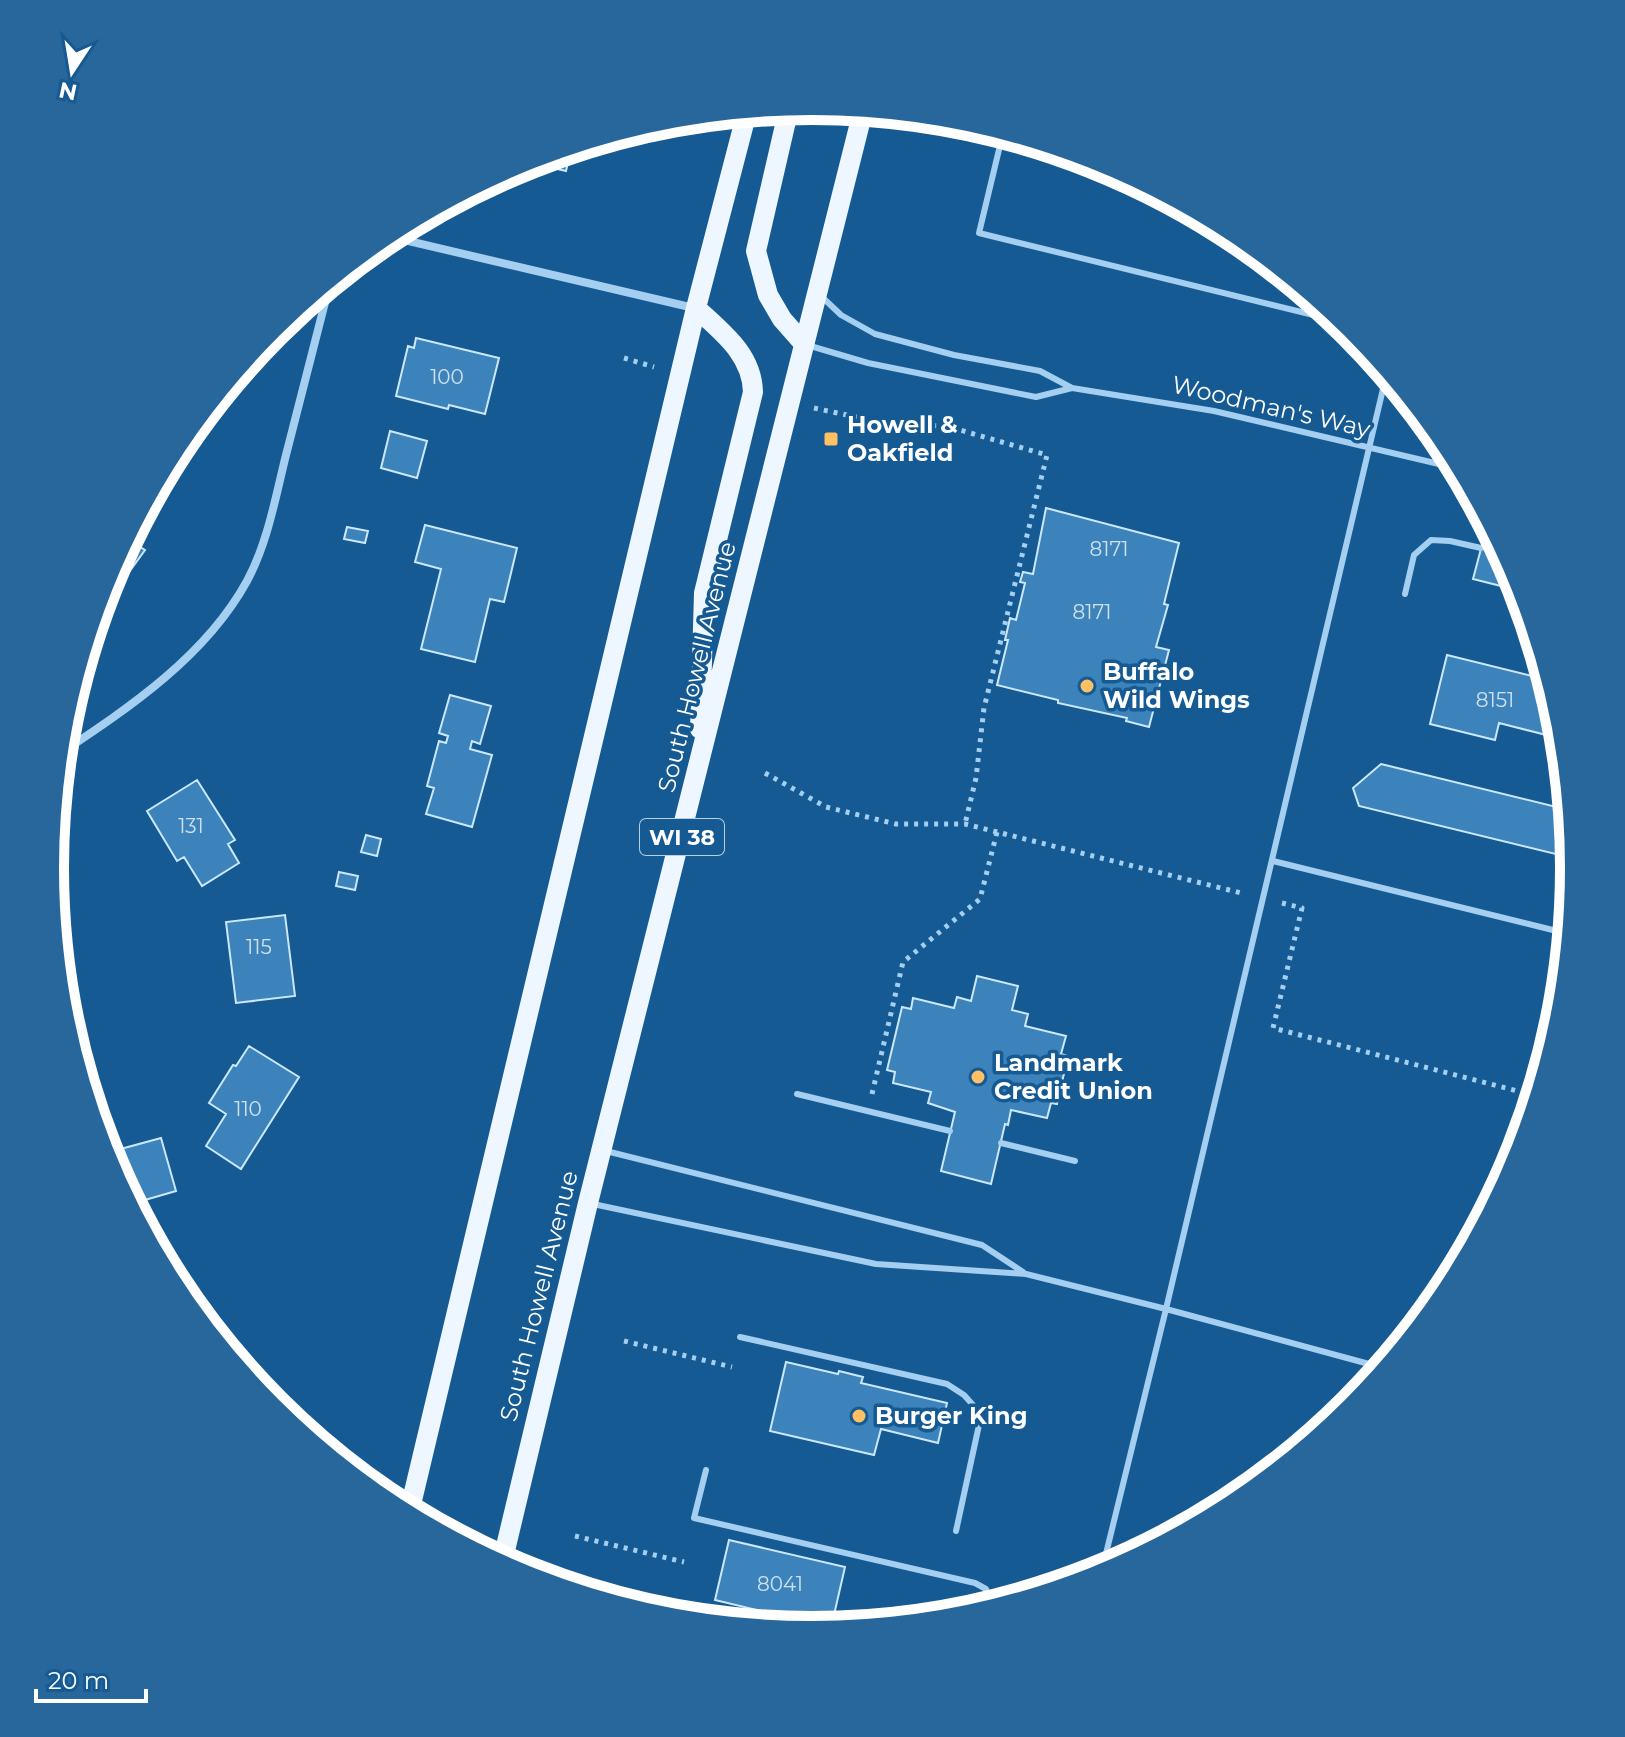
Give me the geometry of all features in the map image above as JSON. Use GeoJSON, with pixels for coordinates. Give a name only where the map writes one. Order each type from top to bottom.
{"type":"FeatureCollection","features":[{"type":"Feature","properties":{"kind":"main road"},"geometry":{"type":"LineString","coordinates":[[786,121],[756,251],[768,295],[782,319],[804,344]]}},
{"type":"Feature","properties":{"kind":"main road"},"geometry":{"type":"LineString","coordinates":[[845,183],[851,122]]}},
{"type":"Feature","properties":{"kind":"main road","name":"South Howell Avenue"},"geometry":{"type":"LineString","coordinates":[[505,1551],[588,1203],[860,122]]}},
{"type":"Feature","properties":{"kind":"main road"},"geometry":{"type":"LineString","coordinates":[[412,1501],[696,308],[744,124]]}},
{"type":"Feature","properties":{"kind":"main road"},"geometry":{"type":"LineString","coordinates":[[696,308],[734,342],[752,377],[753,392],[704,593],[699,769]]}},
{"type":"Feature","properties":{"kind":"street"},"geometry":{"type":"LineString","coordinates":[[406,240],[696,308]]}},
{"type":"Feature","properties":{"kind":"street"},"geometry":{"type":"LineString","coordinates":[[74,744],[179,665],[212,630],[247,581],[267,531],[326,301]]}},
{"type":"Feature","properties":{"kind":"lane"},"geometry":{"type":"LineString","coordinates":[[1000,145],[979,233],[1317,316]]}},
{"type":"Feature","properties":{"kind":"lane","name":"Woodman's Way"},"geometry":{"type":"LineString","coordinates":[[818,293],[841,315],[875,334],[954,355],[1040,371],[1072,388],[1214,411],[1442,464]]}},
{"type":"Feature","properties":{"kind":"lane","name":"Woodman's Way"},"geometry":{"type":"LineString","coordinates":[[804,344],[868,363],[1036,397],[1072,388]]}},
{"type":"Feature","properties":{"kind":"lane"},"geometry":{"type":"LineString","coordinates":[[1105,1557],[1384,386]]}},
{"type":"Feature","properties":{"kind":"lane"},"geometry":{"type":"LineString","coordinates":[[1405,594],[1414,555],[1431,540],[1481,548]]}},
{"type":"Feature","properties":{"kind":"lane"},"geometry":{"type":"LineString","coordinates":[[1273,861],[1558,931]]}},
{"type":"Feature","properties":{"kind":"lane"},"geometry":{"type":"LineString","coordinates":[[797,1094],[950,1131]]}},
{"type":"Feature","properties":{"kind":"lane"},"geometry":{"type":"LineString","coordinates":[[1001,1143],[1075,1161]]}},
{"type":"Feature","properties":{"kind":"lane"},"geometry":{"type":"LineString","coordinates":[[602,1150],[982,1245],[1026,1274]]}},
{"type":"Feature","properties":{"kind":"lane"},"geometry":{"type":"LineString","coordinates":[[588,1203],[876,1264],[1026,1274],[1166,1309],[1371,1366]]}},
{"type":"Feature","properties":{"kind":"lane"},"geometry":{"type":"LineString","coordinates":[[740,1337],[947,1384],[964,1395],[973,1405],[979,1425],[956,1531]]}},
{"type":"Feature","properties":{"kind":"lane"},"geometry":{"type":"LineString","coordinates":[[706,1470],[694,1518],[975,1583],[986,1589],[989,1595]]}},
{"type":"Feature","properties":{"kind":"path"},"geometry":{"type":"LineString","coordinates":[[624,358],[681,375]]}},
{"type":"Feature","properties":{"kind":"path"},"geometry":{"type":"LineString","coordinates":[[789,401],[893,425],[946,426],[1047,455],[984,708],[976,778],[965,824]]}},
{"type":"Feature","properties":{"kind":"path"},"geometry":{"type":"LineString","coordinates":[[765,773],[826,807],[896,824],[965,824],[1302,908],[1273,1028],[1526,1093]]}},
{"type":"Feature","properties":{"kind":"path"},"geometry":{"type":"LineString","coordinates":[[868,1111],[903,962],[980,899],[997,832]]}},
{"type":"Feature","properties":{"kind":"path"},"geometry":{"type":"LineString","coordinates":[[624,1341],[732,1367]]}},
{"type":"Feature","properties":{"kind":"path"},"geometry":{"type":"LineString","coordinates":[[575,1536],[684,1562]]}},
{"type":"Feature","properties":{"kind":"building"},"geometry":{"type":"Polygon","coordinates":[[[568,161],[566,171],[551,168],[568,161]]]}},
{"type":"Feature","properties":{"kind":"building"},"geometry":{"type":"Polygon","coordinates":[[[416,338],[499,358],[485,414],[449,405],[448,409],[396,396],[408,346],[414,348],[416,338]]]}},
{"type":"Feature","properties":{"kind":"building"},"geometry":{"type":"Polygon","coordinates":[[[390,431],[427,441],[417,478],[381,468],[390,431]]]}},
{"type":"Feature","properties":{"kind":"building"},"geometry":{"type":"Polygon","coordinates":[[[1046,508],[1179,543],[1164,604],[1168,605],[1156,647],[1169,650],[1149,727],[1126,721],[1127,718],[1058,703],[1058,700],[997,685],[1010,618],[1016,620],[1025,583],[1020,582],[1023,572],[1033,574],[1046,508]]]}},
{"type":"Feature","properties":{"kind":"building"},"geometry":{"type":"Polygon","coordinates":[[[425,525],[517,548],[504,602],[490,599],[475,662],[421,649],[441,569],[415,562],[425,525]]]}},
{"type":"Feature","properties":{"kind":"building"},"geometry":{"type":"Polygon","coordinates":[[[347,527],[368,531],[365,543],[344,539],[347,527]]]}},
{"type":"Feature","properties":{"kind":"building"},"geometry":{"type":"Polygon","coordinates":[[[1484,537],[1506,587],[1473,579],[1484,537]]]}},
{"type":"Feature","properties":{"kind":"building"},"geometry":{"type":"Polygon","coordinates":[[[137,545],[145,550],[123,578],[137,545]]]}},
{"type":"Feature","properties":{"kind":"building"},"geometry":{"type":"Polygon","coordinates":[[[1447,655],[1535,677],[1549,736],[1499,723],[1495,740],[1430,724],[1447,655]]]}},
{"type":"Feature","properties":{"kind":"building"},"geometry":{"type":"Polygon","coordinates":[[[450,695],[491,706],[480,744],[472,741],[470,749],[492,755],[472,827],[426,814],[434,788],[427,786],[439,741],[446,743],[448,736],[439,733],[450,695]]]}},
{"type":"Feature","properties":{"kind":"building"},"geometry":{"type":"Polygon","coordinates":[[[1381,764],[1558,807],[1560,855],[1359,806],[1353,788],[1381,764]]]}},
{"type":"Feature","properties":{"kind":"building"},"geometry":{"type":"Polygon","coordinates":[[[197,780],[235,840],[228,844],[239,863],[202,886],[184,857],[177,861],[147,811],[197,780]]]}},
{"type":"Feature","properties":{"kind":"building"},"geometry":{"type":"Polygon","coordinates":[[[366,835],[381,839],[377,856],[361,852],[366,835]]]}},
{"type":"Feature","properties":{"kind":"building"},"geometry":{"type":"Polygon","coordinates":[[[339,872],[358,876],[355,890],[336,886],[339,872]]]}},
{"type":"Feature","properties":{"kind":"building"},"geometry":{"type":"Polygon","coordinates":[[[285,915],[295,996],[236,1003],[226,922],[285,915]]]}},
{"type":"Feature","properties":{"kind":"building","name":"Landmark Credit Union"},"geometry":{"type":"Polygon","coordinates":[[[977,976],[1018,986],[1012,1010],[1028,1014],[1025,1026],[1066,1036],[1061,1054],[1068,1056],[1057,1104],[1051,1103],[1047,1118],[1011,1110],[991,1184],[941,1171],[955,1112],[928,1103],[931,1092],[893,1083],[895,1072],[887,1070],[902,1007],[911,1009],[913,998],[954,1008],[957,997],[971,1001],[977,976]]]}},
{"type":"Feature","properties":{"kind":"building"},"geometry":{"type":"Polygon","coordinates":[[[249,1046],[299,1077],[241,1169],[206,1146],[226,1114],[209,1103],[249,1046]]]}},
{"type":"Feature","properties":{"kind":"building"},"geometry":{"type":"Polygon","coordinates":[[[161,1138],[176,1191],[142,1201],[119,1149],[161,1138]]]}},
{"type":"Feature","properties":{"kind":"building","name":"Burger King"},"geometry":{"type":"Polygon","coordinates":[[[786,1362],[863,1377],[861,1383],[947,1403],[938,1443],[881,1429],[874,1455],[770,1431],[786,1362]]]}},
{"type":"Feature","properties":{"kind":"building"},"geometry":{"type":"Polygon","coordinates":[[[729,1540],[845,1567],[834,1616],[780,1616],[715,1600],[729,1540]]]}},
{"type":"Feature","properties":{"kind":"place","name":"Howell & Oakfield"},"geometry":{"type":"Point","coordinates":[831,439]}},
{"type":"Feature","properties":{"kind":"place","name":"Buffalo Wild Wings"},"geometry":{"type":"Point","coordinates":[1087,686]}},
{"type":"Feature","properties":{"kind":"place","name":"Landmark Credit Union"},"geometry":{"type":"Point","coordinates":[978,1077]}},
{"type":"Feature","properties":{"kind":"place","name":"Burger King"},"geometry":{"type":"Point","coordinates":[859,1416]}}]}
